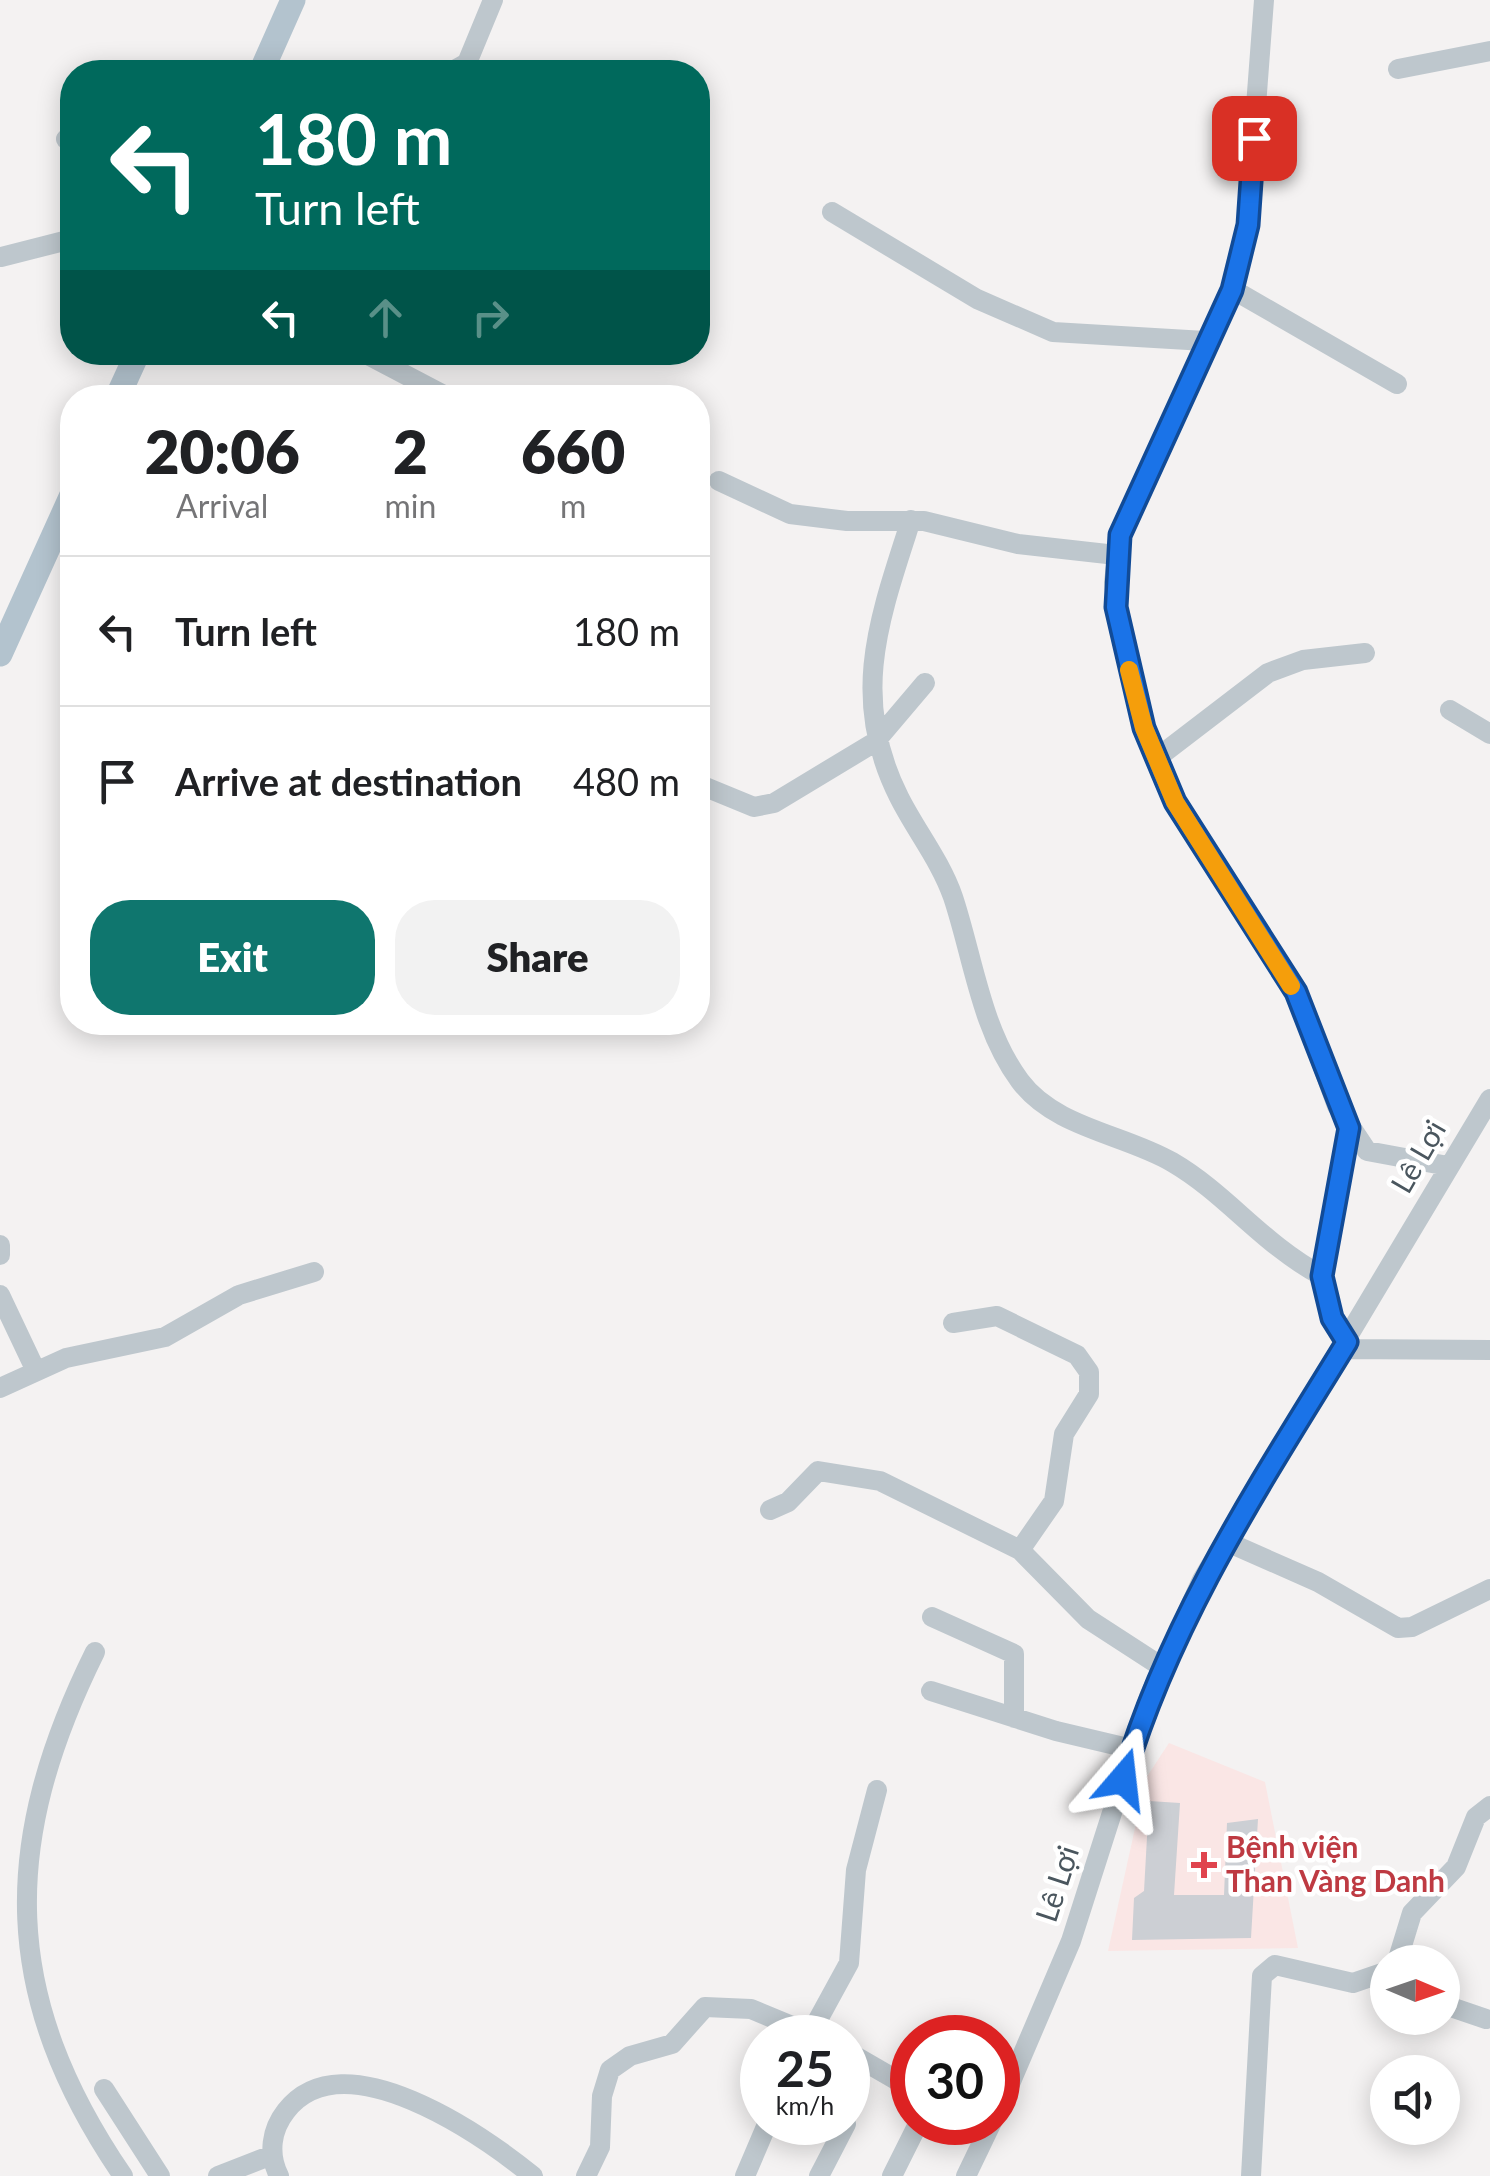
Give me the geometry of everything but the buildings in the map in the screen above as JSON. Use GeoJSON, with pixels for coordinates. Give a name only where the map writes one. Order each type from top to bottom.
{"type":"FeatureCollection","features":[{"type":"Feature","properties":{"kind":"main road"},"geometry":{"type":"LineString","coordinates":[[266,60],[293,0]]}},
{"type":"Feature","properties":{"kind":"main road"},"geometry":{"type":"LineString","coordinates":[[0,654],[60,531]]}},
{"type":"Feature","properties":{"kind":"street"},"geometry":{"type":"LineString","coordinates":[[469,60],[493,0]]}},
{"type":"Feature","properties":{"kind":"street"},"geometry":{"type":"LineString","coordinates":[[1264,0],[1248,225],[1232,290],[1125,523],[1116,555],[1119,629],[1157,758],[1175,802],[1296,992],[1349,1128],[1366,1151],[1448,1166]]}},
{"type":"Feature","properties":{"kind":"street"},"geometry":{"type":"LineString","coordinates":[[1398,69],[1490,51]]}},
{"type":"Feature","properties":{"kind":"street"},"geometry":{"type":"LineString","coordinates":[[832,212],[977,299],[1052,332],[1206,341]]}},
{"type":"Feature","properties":{"kind":"street"},"geometry":{"type":"LineString","coordinates":[[1,257],[60,242]]}},
{"type":"Feature","properties":{"kind":"street"},"geometry":{"type":"LineString","coordinates":[[1232,290],[1397,384]]}},
{"type":"Feature","properties":{"kind":"street"},"geometry":{"type":"LineString","coordinates":[[387,365],[425,385]]}},
{"type":"Feature","properties":{"kind":"street"},"geometry":{"type":"LineString","coordinates":[[719,481],[790,514],[847,521],[911,520],[1018,544],[1116,555]]}},
{"type":"Feature","properties":{"kind":"street"},"geometry":{"type":"LineString","coordinates":[[911,520],[885,601],[870,689],[875,742],[900,798],[948,884],[986,1013],[1019,1080],[1063,1116],[1176,1164],[1280,1252],[1322,1276]]}},
{"type":"Feature","properties":{"kind":"street"},"geometry":{"type":"LineString","coordinates":[[1157,758],[1268,672],[1302,660],[1365,653]]}},
{"type":"Feature","properties":{"kind":"street"},"geometry":{"type":"LineString","coordinates":[[710,789],[745,804],[764,806],[875,742],[904,712],[924,683]]}},
{"type":"Feature","properties":{"kind":"street"},"geometry":{"type":"LineString","coordinates":[[1450,710],[1490,734]]}},
{"type":"Feature","properties":{"kind":"street","name":"Lê Lợi"},"geometry":{"type":"LineString","coordinates":[[1020,2053],[1071,1942],[1132,1750],[1162,1668],[1202,1580],[1490,1098]]}},
{"type":"Feature","properties":{"kind":"street"},"geometry":{"type":"LineString","coordinates":[[1349,1128],[1322,1276],[1332,1318],[1345,1345],[1489,1354]]}},
{"type":"Feature","properties":{"kind":"street"},"geometry":{"type":"LineString","coordinates":[[0,1245],[0,1254]]}},
{"type":"Feature","properties":{"kind":"street"},"geometry":{"type":"LineString","coordinates":[[0,1388],[35,1369],[165,1337],[239,1295],[314,1272]]}},
{"type":"Feature","properties":{"kind":"street"},"geometry":{"type":"LineString","coordinates":[[0,1295],[35,1369]]}},
{"type":"Feature","properties":{"kind":"street"},"geometry":{"type":"LineString","coordinates":[[953,1323],[997,1316],[1077,1355],[1089,1372],[1088,1394],[1064,1434],[1054,1502],[1020,1550]]}},
{"type":"Feature","properties":{"kind":"street"},"geometry":{"type":"LineString","coordinates":[[770,1510],[788,1502],[810,1474],[822,1471],[880,1481],[1020,1550],[1088,1619],[1162,1668]]}},
{"type":"Feature","properties":{"kind":"street"},"geometry":{"type":"LineString","coordinates":[[1225,1542],[1308,1577],[1398,1628],[1412,1626],[1490,1589]]}},
{"type":"Feature","properties":{"kind":"street"},"geometry":{"type":"LineString","coordinates":[[932,1616],[1014,1654],[1014,1718]]}},
{"type":"Feature","properties":{"kind":"street"},"geometry":{"type":"LineString","coordinates":[[95,1652],[72,1689],[37,1776],[25,1823],[14,1901],[25,1981],[37,2024],[64,2081],[123,2176]]}},
{"type":"Feature","properties":{"kind":"street"},"geometry":{"type":"LineString","coordinates":[[932,1691],[1132,1750]]}},
{"type":"Feature","properties":{"kind":"street"},"geometry":{"type":"LineString","coordinates":[[823,2015],[849,1963],[856,1870],[877,1790]]}},
{"type":"Feature","properties":{"kind":"street"},"geometry":{"type":"LineString","coordinates":[[1402,1945],[1412,1913],[1456,1866],[1476,1816],[1490,1806]]}},
{"type":"Feature","properties":{"kind":"street"},"geometry":{"type":"LineString","coordinates":[[1251,2176],[1262,1976],[1275,1965],[1353,1983],[1370,1977]]}},
{"type":"Feature","properties":{"kind":"street"},"geometry":{"type":"LineString","coordinates":[[586,2176],[600,2147],[605,2082],[619,2062],[672,2044],[694,2015],[718,2004],[765,2015]]}},
{"type":"Feature","properties":{"kind":"street"},"geometry":{"type":"LineString","coordinates":[[1460,2010],[1486,2019]]}},
{"type":"Feature","properties":{"kind":"street"},"geometry":{"type":"LineString","coordinates":[[279,2176],[272,2155],[276,2130],[295,2101],[322,2086],[359,2086],[423,2106],[458,2122],[533,2176]]}},
{"type":"Feature","properties":{"kind":"street"},"geometry":{"type":"LineString","coordinates":[[104,2089],[160,2176]]}},
{"type":"Feature","properties":{"kind":"street"},"geometry":{"type":"LineString","coordinates":[[744,2176],[758,2145]]}},
{"type":"Feature","properties":{"kind":"street"},"geometry":{"type":"LineString","coordinates":[[819,2176],[835,2145]]}},
{"type":"Feature","properties":{"kind":"street"},"geometry":{"type":"LineString","coordinates":[[892,2176],[908,2145]]}},
{"type":"Feature","properties":{"kind":"street","name":"Lê Lợi"},"geometry":{"type":"LineString","coordinates":[[966,2176],[979,2145]]}},
{"type":"Feature","properties":{"kind":"street"},"geometry":{"type":"LineString","coordinates":[[218,2176],[272,2155]]}},
{"type":"Feature","properties":{"kind":"shaded area","name":"Bệnh viện Than Vàng Danh"},"geometry":{"type":"Polygon","coordinates":[[[1169,1743],[1265,1782],[1298,1948],[1108,1951],[1146,1778],[1169,1743]]]}},
{"type":"Feature","properties":{"kind":"slow traffic"},"geometry":{"type":"LineString","coordinates":[[1129,670],[1144,728],[1175,802],[1291,986]]}},
{"type":"Feature","properties":{"kind":"place","name":"Bệnh viện Than Vàng Danh"},"geometry":{"type":"Point","coordinates":[1204,1865]}},
{"type":"Feature","properties":{"kind":"route"},"geometry":{"type":"LineString","coordinates":[[1123,1779],[1149,1696],[1202,1580],[1347,1342],[1327,1306],[1322,1276],[1349,1128],[1329,1086],[1296,992],[1175,802],[1144,728],[1119,629],[1114,582],[1120,535],[1232,290],[1248,225],[1254,138]]}}]}
